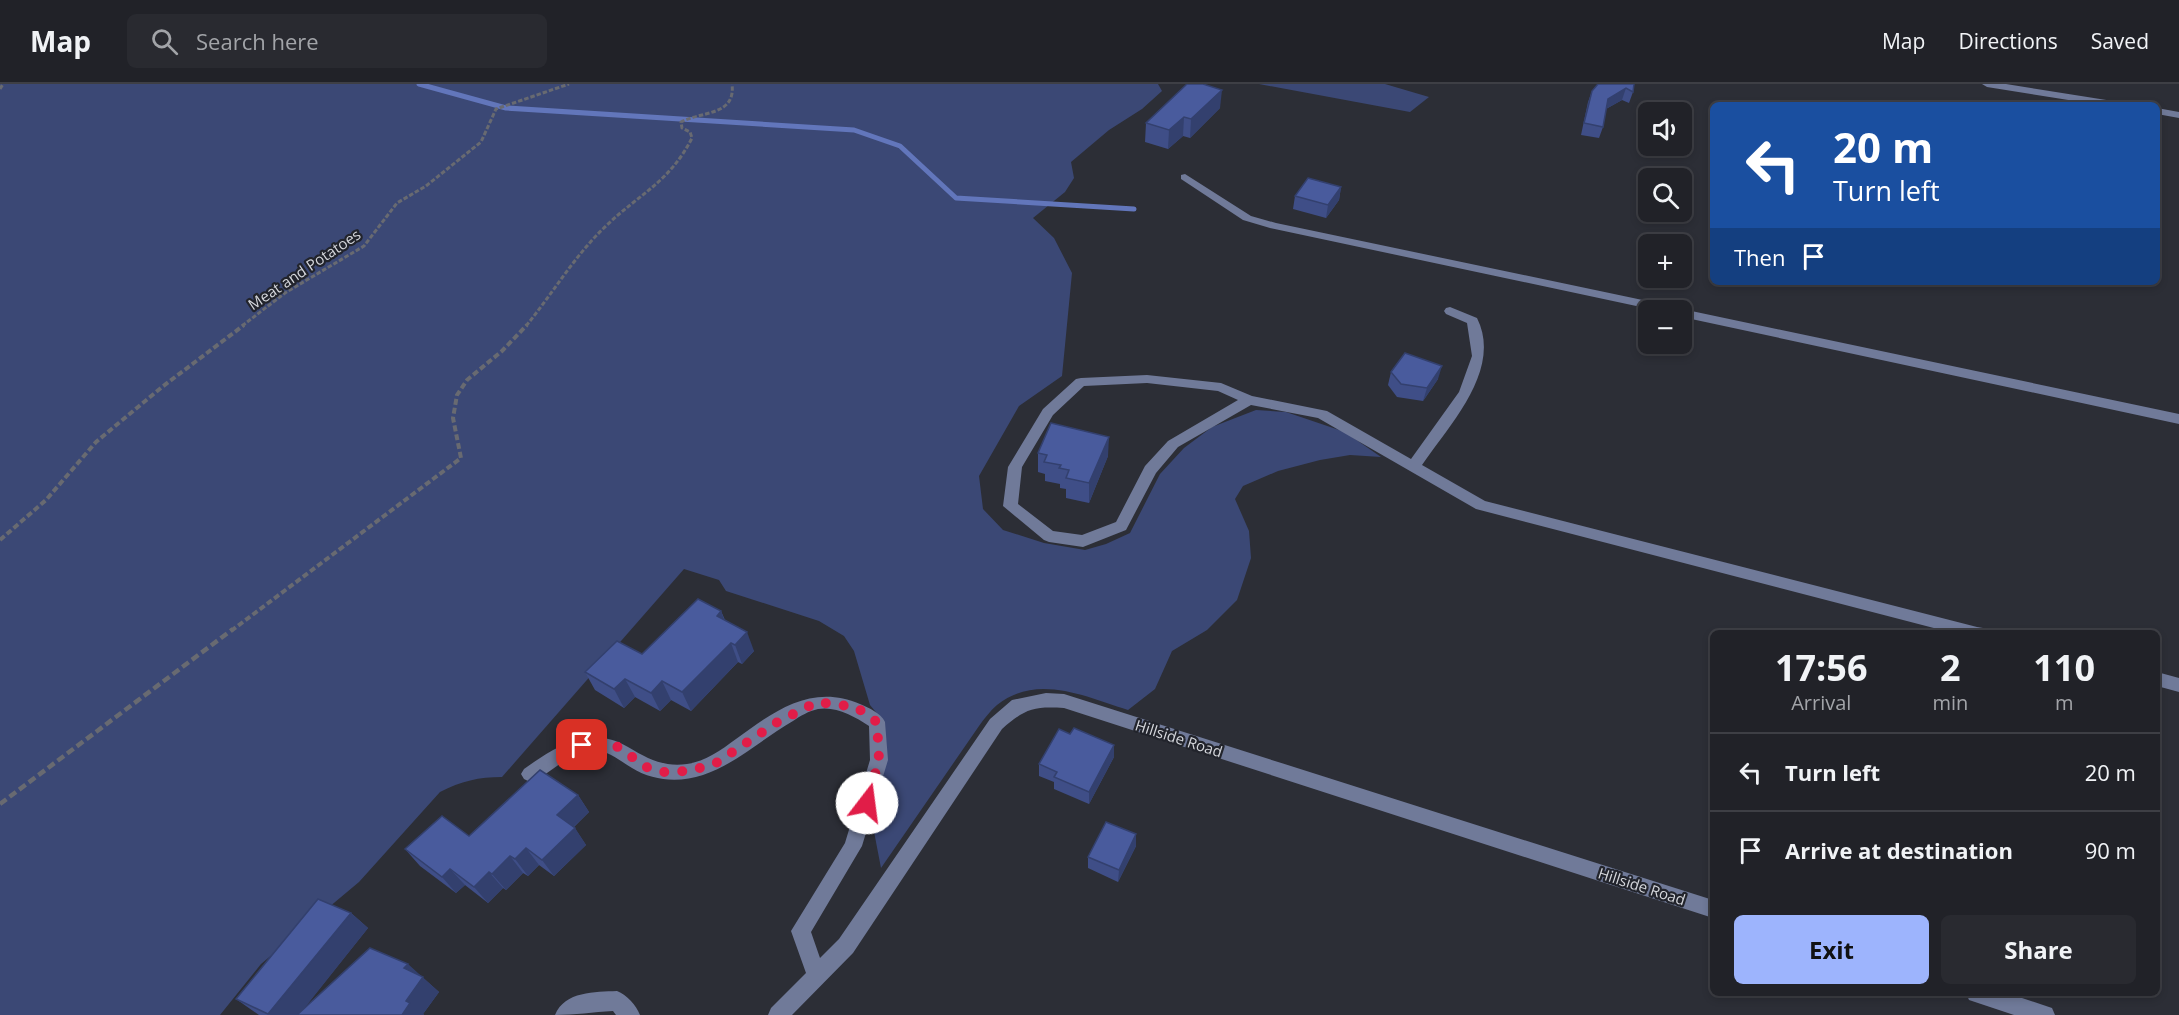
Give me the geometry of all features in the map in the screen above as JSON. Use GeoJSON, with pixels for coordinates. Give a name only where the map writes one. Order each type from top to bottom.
{"type":"FeatureCollection","features":[{"type":"Feature","properties":{"kind":"street"},"geometry":{"type":"LineString","coordinates":[[1988,84],[2100,102]]}},
{"type":"Feature","properties":{"kind":"street"},"geometry":{"type":"LineString","coordinates":[[2160,112],[2179,115]]}},
{"type":"Feature","properties":{"kind":"street"},"geometry":{"type":"LineString","coordinates":[[1185,177],[1247,218],[1274,226],[1638,303]]}},
{"type":"Feature","properties":{"kind":"street"},"geometry":{"type":"LineString","coordinates":[[1413,466],[1465,393],[1478,356],[1473,321],[1450,311]]}},
{"type":"Feature","properties":{"kind":"street"},"geometry":{"type":"LineString","coordinates":[[1692,315],[2179,419]]}},
{"type":"Feature","properties":{"kind":"street"},"geometry":{"type":"LineString","coordinates":[[1249,400],[1173,444],[1149,470],[1121,526],[1083,541],[1049,536],[1010,506],[1015,467],[1048,412],[1081,382],[1147,379],[1221,387],[1249,400],[1322,414],[1481,505],[1965,630]]}},
{"type":"Feature","properties":{"kind":"street"},"geometry":{"type":"LineString","coordinates":[[2160,680],[2179,685]]}},
{"type":"Feature","properties":{"kind":"street","name":"Hillside Road"},"geometry":{"type":"LineString","coordinates":[[778,1015],[846,946],[996,724],[1018,705],[1046,700],[1064,701],[1710,908]]}},
{"type":"Feature","properties":{"kind":"street"},"geometry":{"type":"LineString","coordinates":[[530,774],[563,753],[582,745],[602,743],[618,747],[646,767],[663,772],[690,771],[716,763],[740,745],[804,707],[817,702],[856,707],[877,722],[879,760],[853,846],[801,931],[817,976]]}},
{"type":"Feature","properties":{"kind":"street"},"geometry":{"type":"LineString","coordinates":[[1985,996],[2045,1015]]}},
{"type":"Feature","properties":{"kind":"street"},"geometry":{"type":"LineString","coordinates":[[565,1015],[585,1002],[617,1001],[630,1015]]}},
{"type":"Feature","properties":{"kind":"path"},"geometry":{"type":"LineString","coordinates":[[0,89],[3,84]]}},
{"type":"Feature","properties":{"kind":"path","name":"Meat and Potatoes"},"geometry":{"type":"LineString","coordinates":[[0,540],[46,500],[96,442],[162,387],[285,293],[364,246],[397,204],[426,186],[481,142],[488,132],[489,117],[496,109],[569,84]]}},
{"type":"Feature","properties":{"kind":"path"},"geometry":{"type":"LineString","coordinates":[[0,804],[461,458],[453,422],[456,397],[471,376],[507,348],[532,320],[561,279],[608,225],[668,177],[684,158],[692,138],[690,132],[682,128],[681,122],[688,117],[712,113],[727,104],[732,96],[732,84]]}},
{"type":"Feature","properties":{"kind":"shaded area"},"geometry":{"type":"Polygon","coordinates":[[[0,84],[1158,84],[1162,91],[1142,109],[1109,130],[1071,162],[1074,178],[1065,192],[1033,218],[1054,238],[1072,273],[1062,376],[1019,406],[979,476],[983,509],[1003,530],[1044,543],[1085,550],[1106,544],[1130,533],[1160,474],[1184,448],[1212,427],[1256,410],[1286,412],[1345,432],[1381,457],[1350,455],[1320,460],[1278,471],[1243,486],[1235,499],[1249,531],[1251,558],[1237,600],[1207,630],[1172,651],[1155,689],[1128,710],[1079,694],[1062,691],[1028,690],[1012,695],[997,705],[979,726],[881,868],[871,816],[886,761],[884,722],[870,705],[854,651],[844,636],[819,621],[726,591],[719,580],[684,569],[502,777],[470,780],[440,792],[359,882],[261,964],[220,1015],[0,1015],[0,84]]]}},
{"type":"Feature","properties":{"kind":"shaded area"},"geometry":{"type":"Polygon","coordinates":[[[1259,84],[1385,84],[1429,97],[1410,112],[1259,84]]]}},
{"type":"Feature","properties":{"kind":"building"},"geometry":{"type":"Polygon","coordinates":[[[1187,84],[1203,84],[1222,90],[1191,119],[1184,117],[1169,130],[1146,123],[1187,84]]]}},
{"type":"Feature","properties":{"kind":"building"},"geometry":{"type":"Polygon","coordinates":[[[1598,84],[1634,84],[1633,92],[1626,88],[1608,99],[1603,127],[1584,123],[1592,91],[1598,84]]]}},
{"type":"Feature","properties":{"kind":"building"},"geometry":{"type":"Polygon","coordinates":[[[1308,178],[1341,187],[1328,205],[1295,196],[1308,178]]]}},
{"type":"Feature","properties":{"kind":"building"},"geometry":{"type":"Polygon","coordinates":[[[1405,353],[1442,366],[1427,388],[1401,384],[1391,372],[1405,353]]]}},
{"type":"Feature","properties":{"kind":"building"},"geometry":{"type":"Polygon","coordinates":[[[1051,423],[1109,437],[1089,483],[1066,478],[1069,470],[1059,468],[1061,465],[1044,462],[1047,455],[1038,453],[1051,423]]]}},
{"type":"Feature","properties":{"kind":"building"},"geometry":{"type":"Polygon","coordinates":[[[698,599],[721,611],[717,616],[747,632],[735,645],[731,643],[682,692],[662,681],[651,693],[625,679],[614,689],[585,672],[617,641],[642,654],[698,599]]]}},
{"type":"Feature","properties":{"kind":"building"},"geometry":{"type":"Polygon","coordinates":[[[1074,728],[1114,745],[1089,792],[1054,777],[1057,772],[1039,764],[1059,729],[1070,734],[1074,728]]]}},
{"type":"Feature","properties":{"kind":"building"},"geometry":{"type":"Polygon","coordinates":[[[540,770],[578,795],[557,815],[575,828],[542,860],[526,848],[515,859],[510,856],[492,874],[489,872],[474,887],[450,869],[442,877],[405,849],[442,816],[469,836],[540,770]]]}},
{"type":"Feature","properties":{"kind":"building"},"geometry":{"type":"Polygon","coordinates":[[[1106,822],[1136,834],[1119,870],[1088,857],[1106,822]]]}},
{"type":"Feature","properties":{"kind":"building"},"geometry":{"type":"Polygon","coordinates":[[[318,899],[351,913],[268,1014],[236,999],[318,899]]]}},
{"type":"Feature","properties":{"kind":"building"},"geometry":{"type":"Polygon","coordinates":[[[370,948],[408,964],[404,968],[423,977],[406,1001],[410,1003],[402,1015],[297,1015],[370,948]]]}},
{"type":"Feature","properties":{"kind":"waterway"},"geometry":{"type":"LineString","coordinates":[[419,84],[506,108],[854,130],[900,146],[956,198],[1134,209]]}},
{"type":"Feature","properties":{"kind":"route"},"geometry":{"type":"LineString","coordinates":[[582,745],[602,743],[618,747],[646,767],[663,772],[690,771],[716,763],[740,745],[804,707],[817,702],[856,707],[877,722],[879,760],[867,803]]}}]}
